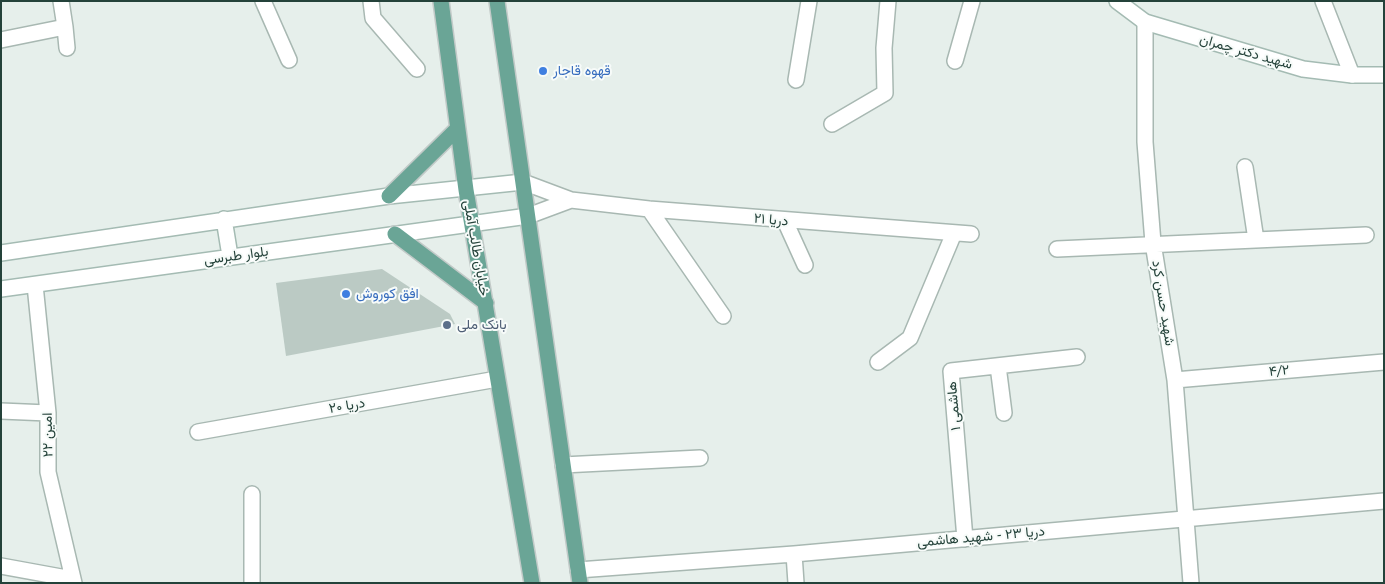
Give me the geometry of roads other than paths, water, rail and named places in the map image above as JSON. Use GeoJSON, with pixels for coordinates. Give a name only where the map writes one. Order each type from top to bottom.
{"type":"FeatureCollection","features":[{"type":"Feature","properties":{"kind":"main road","name":"خیابان طالب آملی"},"geometry":{"type":"LineString","coordinates":[[441,1],[466,190],[532,583]]}},
{"type":"Feature","properties":{"kind":"main road"},"geometry":{"type":"LineString","coordinates":[[497,1],[579,576]]}},
{"type":"Feature","properties":{"kind":"main road"},"geometry":{"type":"LineString","coordinates":[[389,196],[457,129]]}},
{"type":"Feature","properties":{"kind":"main road"},"geometry":{"type":"LineString","coordinates":[[395,234],[486,303]]}},
{"type":"Feature","properties":{"kind":"street"},"geometry":{"type":"LineString","coordinates":[[61,1],[66,48]]}},
{"type":"Feature","properties":{"kind":"street"},"geometry":{"type":"LineString","coordinates":[[263,1],[289,60]]}},
{"type":"Feature","properties":{"kind":"street"},"geometry":{"type":"LineString","coordinates":[[371,1],[374,18],[417,69]]}},
{"type":"Feature","properties":{"kind":"street"},"geometry":{"type":"LineString","coordinates":[[796,80],[809,1]]}},
{"type":"Feature","properties":{"kind":"street"},"geometry":{"type":"LineString","coordinates":[[832,124],[885,93],[884,48],[888,1]]}},
{"type":"Feature","properties":{"kind":"street"},"geometry":{"type":"LineString","coordinates":[[955,61],[972,1]]}},
{"type":"Feature","properties":{"kind":"street","name":"شهید دکتر چمران"},"geometry":{"type":"LineString","coordinates":[[1117,1],[1145,22],[1303,69],[1352,75],[1384,75]]}},
{"type":"Feature","properties":{"kind":"street"},"geometry":{"type":"LineString","coordinates":[[1324,1],[1352,75]]}},
{"type":"Feature","properties":{"kind":"street","name":"شهید حسن کرد"},"geometry":{"type":"LineString","coordinates":[[1145,22],[1145,142],[1153,243],[1175,380],[1191,583]]}},
{"type":"Feature","properties":{"kind":"street"},"geometry":{"type":"LineString","coordinates":[[1,40],[64,27]]}},
{"type":"Feature","properties":{"kind":"street"},"geometry":{"type":"LineString","coordinates":[[1245,167],[1256,240]]}},
{"type":"Feature","properties":{"kind":"street"},"geometry":{"type":"LineString","coordinates":[[1,253],[389,196],[466,190],[523,182]]}},
{"type":"Feature","properties":{"kind":"street","name":"دریا ۲۱"},"geometry":{"type":"LineString","coordinates":[[523,182],[571,200],[785,221],[972,234]]}},
{"type":"Feature","properties":{"kind":"street","name":"دریا ۲۱"},"geometry":{"type":"LineString","coordinates":[[472,225],[528,216],[571,200]]}},
{"type":"Feature","properties":{"kind":"street"},"geometry":{"type":"LineString","coordinates":[[649,209],[723,316]]}},
{"type":"Feature","properties":{"kind":"street"},"geometry":{"type":"LineString","coordinates":[[224,219],[230,256]]}},
{"type":"Feature","properties":{"kind":"street"},"geometry":{"type":"LineString","coordinates":[[785,221],[805,265]]}},
{"type":"Feature","properties":{"kind":"street","name":"بلوار طبرسی"},"geometry":{"type":"LineString","coordinates":[[1,290],[230,256],[472,225]]}},
{"type":"Feature","properties":{"kind":"street"},"geometry":{"type":"LineString","coordinates":[[878,362],[910,338],[954,233]]}},
{"type":"Feature","properties":{"kind":"street"},"geometry":{"type":"LineString","coordinates":[[1057,249],[1153,243],[1366,235]]}},
{"type":"Feature","properties":{"kind":"street","name":"امین ۲۲"},"geometry":{"type":"LineString","coordinates":[[34,285],[48,413],[48,472],[73,581]]}},
{"type":"Feature","properties":{"kind":"street","name":"هاشمی ۱"},"geometry":{"type":"LineString","coordinates":[[965,539],[951,371],[1077,357]]}},
{"type":"Feature","properties":{"kind":"street","name":"۴/۲"},"geometry":{"type":"LineString","coordinates":[[1175,380],[1384,362]]}},
{"type":"Feature","properties":{"kind":"street"},"geometry":{"type":"LineString","coordinates":[[998,366],[1004,413]]}},
{"type":"Feature","properties":{"kind":"street","name":"دریا ۲۰"},"geometry":{"type":"LineString","coordinates":[[198,432],[497,380]]}},
{"type":"Feature","properties":{"kind":"street"},"geometry":{"type":"LineString","coordinates":[[1,411],[48,413]]}},
{"type":"Feature","properties":{"kind":"street"},"geometry":{"type":"LineString","coordinates":[[563,465],[700,458]]}},
{"type":"Feature","properties":{"kind":"street"},"geometry":{"type":"LineString","coordinates":[[252,494],[252,583]]}},
{"type":"Feature","properties":{"kind":"street","name":"دریا ۲۳ - شهید هاشمی"},"geometry":{"type":"LineString","coordinates":[[579,576],[794,554],[1384,501]]}},
{"type":"Feature","properties":{"kind":"street"},"geometry":{"type":"LineString","coordinates":[[794,554],[796,583]]}},
{"type":"Feature","properties":{"kind":"street"},"geometry":{"type":"LineString","coordinates":[[1,566],[73,581]]}},
{"type":"Feature","properties":{"kind":"place","name":"قهوه قاجار"},"geometry":{"type":"Point","coordinates":[543,71]}},
{"type":"Feature","properties":{"kind":"place","name":"افق کوروش"},"geometry":{"type":"Point","coordinates":[346,294]}},
{"type":"Feature","properties":{"kind":"place","name":"بانک ملی"},"geometry":{"type":"Point","coordinates":[447,325]}}]}
